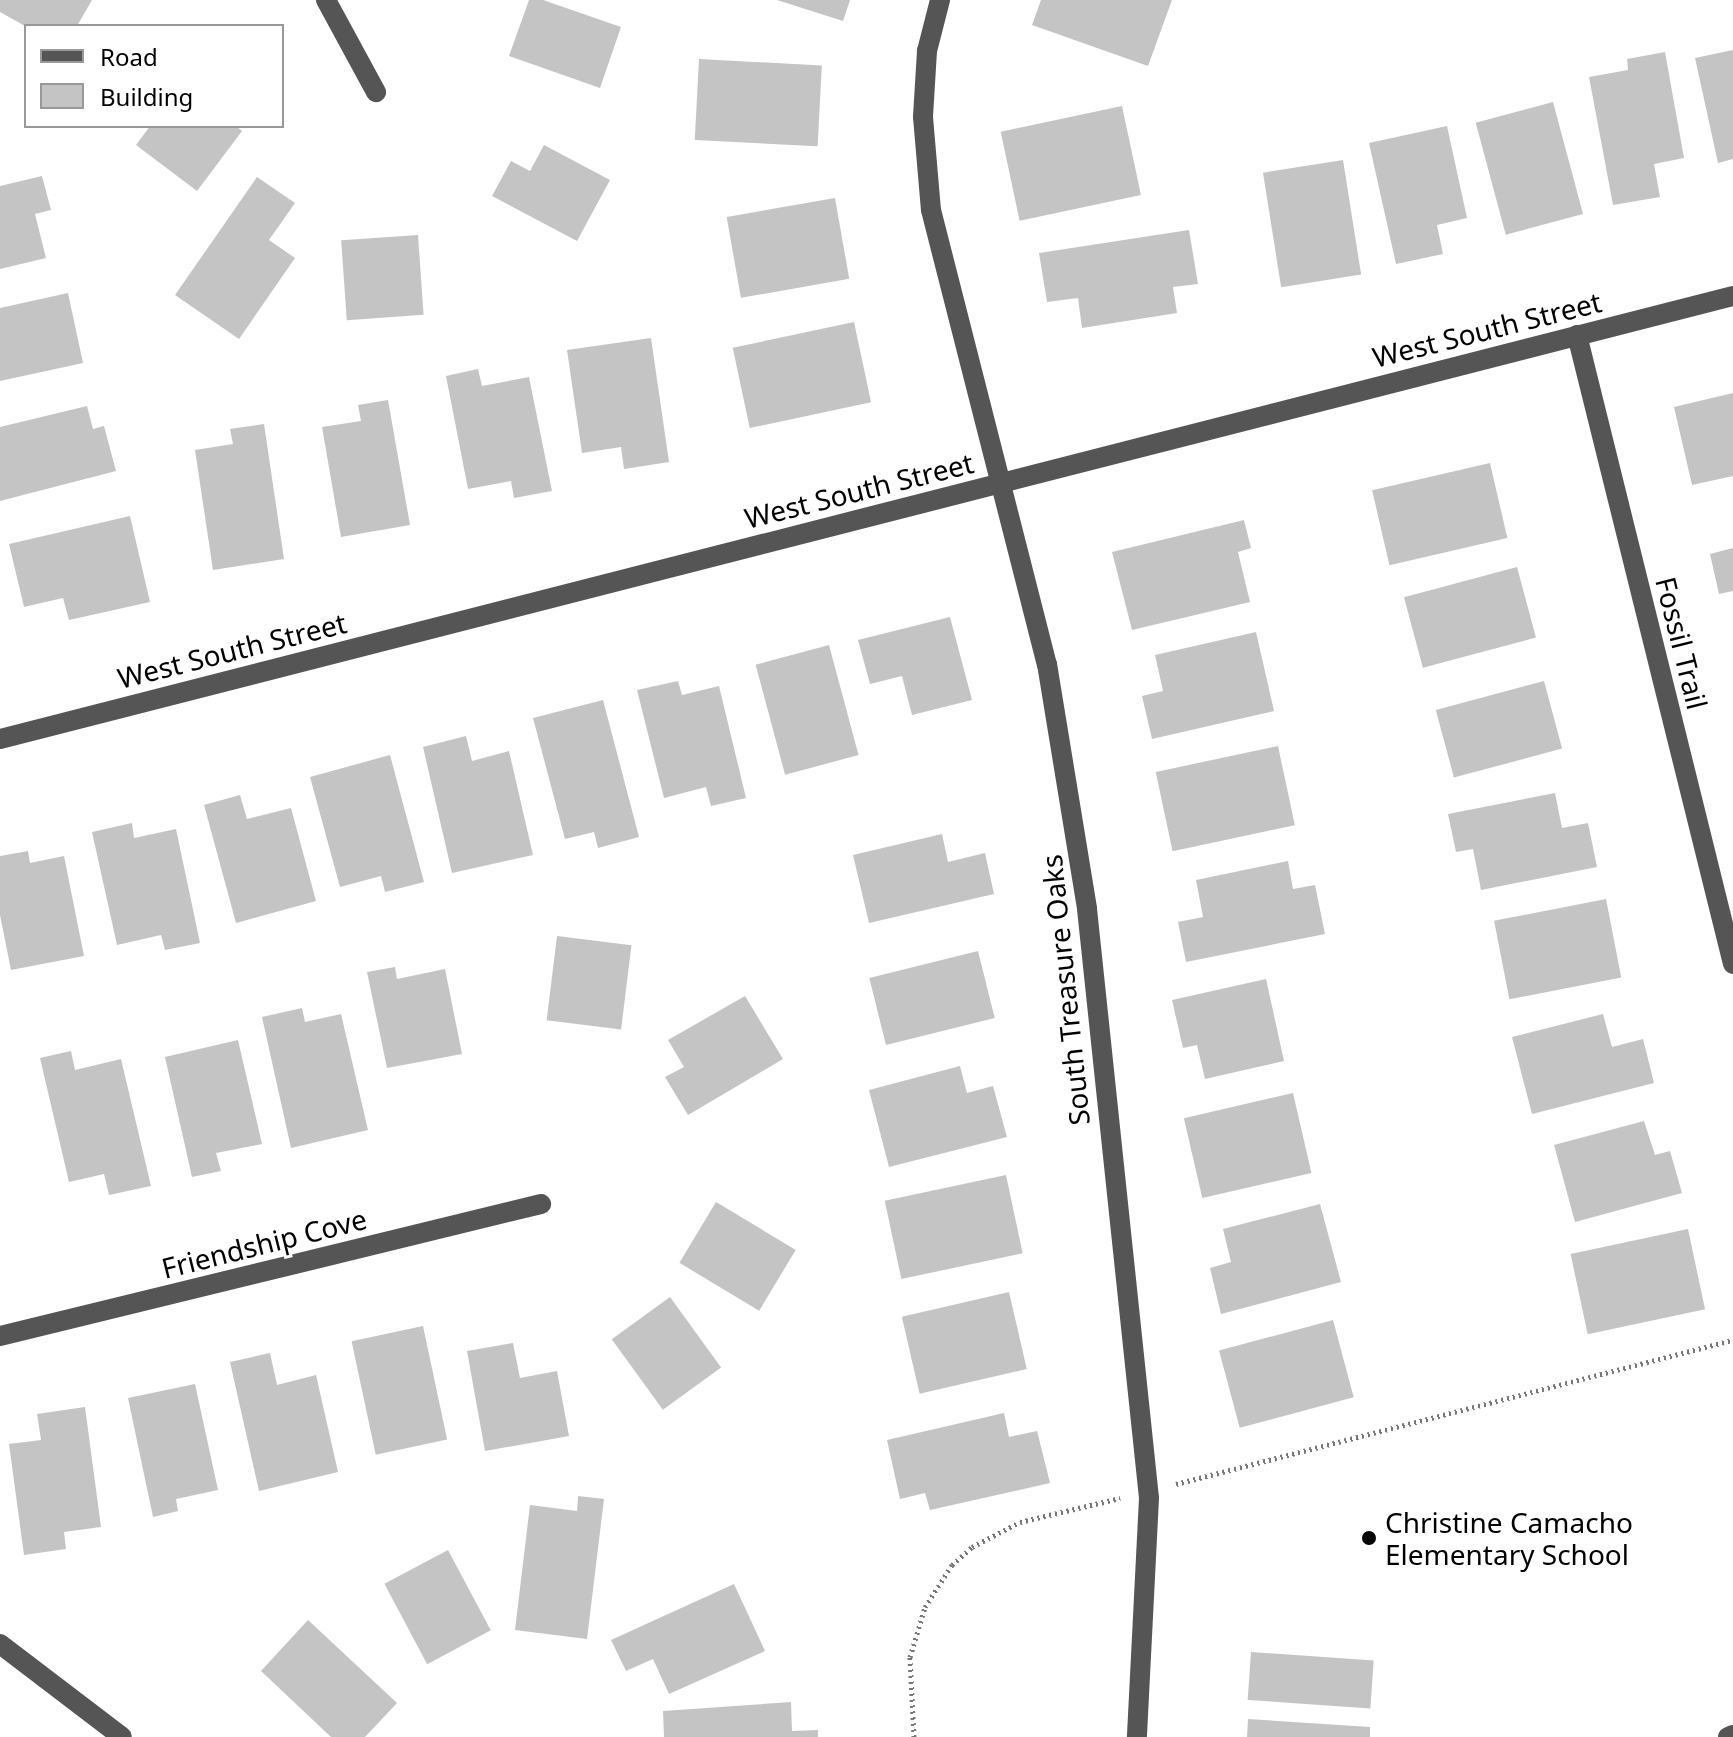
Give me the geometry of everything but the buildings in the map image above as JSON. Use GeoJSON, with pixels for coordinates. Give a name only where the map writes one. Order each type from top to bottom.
{"type":"FeatureCollection","features":[{"type":"Feature","properties":{"kind":"street"},"geometry":{"type":"LineString","coordinates":[[326,0],[376,92]]}},
{"type":"Feature","properties":{"kind":"street","name":"South Treasure Oaks"},"geometry":{"type":"LineString","coordinates":[[940,0],[927,51],[923,117],[931,210],[1005,481],[1071,789],[1149,1494],[1137,1737]]}},
{"type":"Feature","properties":{"kind":"street","name":"West South Street"},"geometry":{"type":"LineString","coordinates":[[0,739],[1733,296]]}},
{"type":"Feature","properties":{"kind":"street","name":"Fossil Trail"},"geometry":{"type":"LineString","coordinates":[[1577,335],[1733,964]]}},
{"type":"Feature","properties":{"kind":"street","name":"Friendship Cove"},"geometry":{"type":"LineString","coordinates":[[0,1336],[541,1204]]}},
{"type":"Feature","properties":{"kind":"street"},"geometry":{"type":"LineString","coordinates":[[0,1644],[122,1737]]}},
{"type":"Feature","properties":{"kind":"path"},"geometry":{"type":"LineString","coordinates":[[914,1737],[910,1657],[925,1607],[952,1565],[972,1547],[1020,1522],[1149,1494],[1733,1340]]}},
{"type":"Feature","properties":{"kind":"place","name":"Christine Camacho Elementary School"},"geometry":{"type":"Point","coordinates":[1369,1538]}}]}
